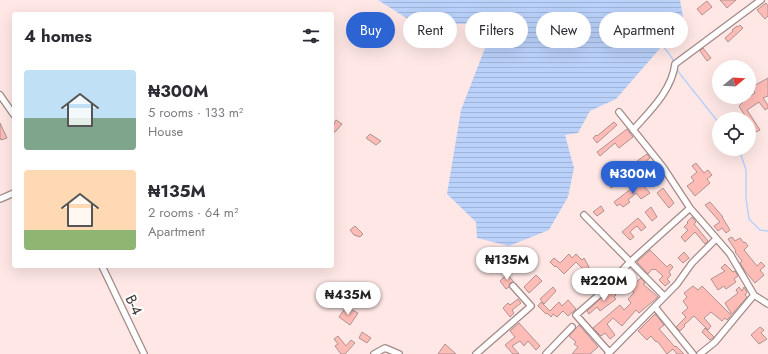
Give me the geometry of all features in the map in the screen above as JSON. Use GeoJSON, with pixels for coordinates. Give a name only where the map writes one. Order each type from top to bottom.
{"type":"FeatureCollection","features":[{"type":"Feature","properties":{"kind":"street"},"geometry":{"type":"LineString","coordinates":[[633,130],[658,101],[665,90],[674,74],[675,64],[761,0]]}},
{"type":"Feature","properties":{"kind":"street"},"geometry":{"type":"LineString","coordinates":[[0,95],[12,112]]}},
{"type":"Feature","properties":{"kind":"street"},"geometry":{"type":"LineString","coordinates":[[619,112],[663,167],[690,208],[730,254],[754,295],[768,304]]}},
{"type":"Feature","properties":{"kind":"street"},"geometry":{"type":"LineString","coordinates":[[0,199],[12,194]]}},
{"type":"Feature","properties":{"kind":"street"},"geometry":{"type":"LineString","coordinates":[[690,208],[630,262],[600,294],[576,315],[608,353],[677,284],[692,263],[716,239]]}},
{"type":"Feature","properties":{"kind":"street"},"geometry":{"type":"LineString","coordinates":[[584,215],[664,296]]}},
{"type":"Feature","properties":{"kind":"street","name":"B-4"},"geometry":{"type":"LineString","coordinates":[[103,268],[144,354]]}},
{"type":"Feature","properties":{"kind":"street"},"geometry":{"type":"LineString","coordinates":[[476,354],[531,306],[513,286]]}},
{"type":"Feature","properties":{"kind":"street"},"geometry":{"type":"LineString","coordinates":[[700,354],[715,342],[754,295]]}},
{"type":"Feature","properties":{"kind":"street"},"geometry":{"type":"LineString","coordinates":[[655,307],[693,354]]}},
{"type":"Feature","properties":{"kind":"street"},"geometry":{"type":"LineString","coordinates":[[546,354],[572,327]]}},
{"type":"Feature","properties":{"kind":"street"},"geometry":{"type":"LineString","coordinates":[[374,354],[385,348],[399,354]]}},
{"type":"Feature","properties":{"kind":"water"},"geometry":{"type":"Polygon","coordinates":[[[378,0],[680,0],[682,12],[599,12],[599,48],[660,48],[616,99],[590,111],[578,133],[565,135],[574,168],[568,197],[549,230],[509,246],[477,238],[476,222],[447,194],[461,110],[485,48],[528,48],[528,12],[465,12],[465,24],[457,24],[457,12],[403,12],[403,16],[378,0]]]}},
{"type":"Feature","properties":{"kind":"building"},"geometry":{"type":"Polygon","coordinates":[[[720,0],[736,0],[727,8],[720,0]]]}},
{"type":"Feature","properties":{"kind":"building"},"geometry":{"type":"Polygon","coordinates":[[[707,1],[712,7],[702,15],[697,9],[707,1]]]}},
{"type":"Feature","properties":{"kind":"building"},"geometry":{"type":"Polygon","coordinates":[[[766,3],[768,6],[768,16],[765,19],[757,10],[766,3]]]}},
{"type":"Feature","properties":{"kind":"building"},"geometry":{"type":"Polygon","coordinates":[[[740,25],[743,28],[728,42],[725,38],[733,31],[732,30],[740,25]]]}},
{"type":"Feature","properties":{"kind":"building"},"geometry":{"type":"Polygon","coordinates":[[[703,48],[711,58],[707,61],[700,51],[703,48]]]}},
{"type":"Feature","properties":{"kind":"building"},"geometry":{"type":"Polygon","coordinates":[[[768,78],[768,96],[763,98],[768,105],[768,108],[765,110],[759,102],[756,104],[756,85],[768,78]]]}},
{"type":"Feature","properties":{"kind":"building"},"geometry":{"type":"Polygon","coordinates":[[[741,104],[756,104],[747,110],[748,112],[743,112],[739,106],[741,104]]]}},
{"type":"Feature","properties":{"kind":"building"},"geometry":{"type":"Polygon","coordinates":[[[336,120],[342,124],[335,132],[334,132],[334,124],[336,120]]]}},
{"type":"Feature","properties":{"kind":"building"},"geometry":{"type":"Polygon","coordinates":[[[614,122],[617,125],[597,143],[593,138],[614,122]]]}},
{"type":"Feature","properties":{"kind":"building"},"geometry":{"type":"Polygon","coordinates":[[[0,123],[7,138],[1,140],[0,137],[0,123]]]}},
{"type":"Feature","properties":{"kind":"building"},"geometry":{"type":"Polygon","coordinates":[[[756,124],[760,130],[756,132],[756,124]]]}},
{"type":"Feature","properties":{"kind":"building"},"geometry":{"type":"Polygon","coordinates":[[[627,129],[633,137],[619,148],[615,143],[600,156],[597,152],[627,129]]]}},
{"type":"Feature","properties":{"kind":"building"},"geometry":{"type":"Polygon","coordinates":[[[370,134],[381,141],[376,145],[366,138],[370,134]]]}},
{"type":"Feature","properties":{"kind":"building"},"geometry":{"type":"Polygon","coordinates":[[[647,154],[650,158],[611,188],[608,184],[612,179],[647,154]]]}},
{"type":"Feature","properties":{"kind":"building"},"geometry":{"type":"Polygon","coordinates":[[[696,163],[704,173],[708,170],[712,175],[707,179],[710,183],[695,196],[687,186],[694,181],[691,177],[697,172],[692,166],[696,163]]]}},
{"type":"Feature","properties":{"kind":"building"},"geometry":{"type":"Polygon","coordinates":[[[640,182],[650,193],[641,199],[636,193],[628,200],[630,202],[623,207],[620,204],[617,206],[614,202],[640,182]]]}},
{"type":"Feature","properties":{"kind":"building"},"geometry":{"type":"Polygon","coordinates":[[[663,188],[674,203],[669,208],[657,193],[663,188]]]}},
{"type":"Feature","properties":{"kind":"building"},"geometry":{"type":"Polygon","coordinates":[[[710,202],[723,217],[730,230],[726,233],[722,228],[718,231],[714,226],[720,222],[705,205],[710,202]]]}},
{"type":"Feature","properties":{"kind":"building"},"geometry":{"type":"Polygon","coordinates":[[[601,206],[604,211],[597,216],[593,212],[601,206]]]}},
{"type":"Feature","properties":{"kind":"building"},"geometry":{"type":"Polygon","coordinates":[[[651,207],[657,217],[652,221],[645,212],[651,207]]]}},
{"type":"Feature","properties":{"kind":"building"},"geometry":{"type":"Polygon","coordinates":[[[692,217],[696,222],[694,224],[708,241],[705,244],[695,232],[685,242],[681,237],[688,230],[684,227],[692,217]]]}},
{"type":"Feature","properties":{"kind":"building"},"geometry":{"type":"Polygon","coordinates":[[[638,218],[646,227],[641,231],[637,226],[633,229],[630,232],[634,237],[630,240],[622,232],[638,218]]]}},
{"type":"Feature","properties":{"kind":"building"},"geometry":{"type":"Polygon","coordinates":[[[355,226],[363,234],[360,237],[354,235],[350,230],[355,226]]]}},
{"type":"Feature","properties":{"kind":"building"},"geometry":{"type":"Polygon","coordinates":[[[732,237],[735,241],[740,238],[744,243],[745,242],[748,246],[744,250],[757,266],[761,262],[765,266],[760,270],[764,275],[755,283],[740,263],[742,261],[728,239],[732,237]]]}},
{"type":"Feature","properties":{"kind":"building"},"geometry":{"type":"Polygon","coordinates":[[[650,250],[667,267],[670,264],[673,267],[669,272],[671,275],[667,279],[670,282],[665,286],[659,280],[663,276],[655,269],[652,269],[648,274],[637,262],[650,250]]]}},
{"type":"Feature","properties":{"kind":"building"},"geometry":{"type":"Polygon","coordinates":[[[684,252],[689,258],[683,263],[678,258],[684,252]]]}},
{"type":"Feature","properties":{"kind":"building"},"geometry":{"type":"Polygon","coordinates":[[[569,254],[572,258],[576,254],[582,260],[584,258],[589,267],[585,271],[576,262],[564,274],[550,262],[554,258],[560,263],[569,254]]]}},
{"type":"Feature","properties":{"kind":"building"},"geometry":{"type":"Polygon","coordinates":[[[725,264],[733,272],[735,271],[738,276],[734,279],[736,282],[726,289],[724,286],[718,290],[711,279],[725,271],[721,268],[725,264]]]}},
{"type":"Feature","properties":{"kind":"building"},"geometry":{"type":"Polygon","coordinates":[[[586,273],[598,285],[593,291],[580,278],[586,273]]]}},
{"type":"Feature","properties":{"kind":"building"},"geometry":{"type":"Polygon","coordinates":[[[507,274],[514,282],[510,283],[509,287],[506,289],[500,281],[507,274]]]}},
{"type":"Feature","properties":{"kind":"building"},"geometry":{"type":"Polygon","coordinates":[[[536,275],[542,281],[529,293],[524,287],[536,275]]]}},
{"type":"Feature","properties":{"kind":"building"},"geometry":{"type":"Polygon","coordinates":[[[641,278],[645,283],[643,284],[658,297],[639,313],[636,310],[622,326],[613,318],[607,324],[615,335],[610,339],[605,333],[601,336],[593,328],[620,305],[624,310],[631,303],[628,299],[634,293],[628,285],[631,281],[634,284],[641,278]]]}},
{"type":"Feature","properties":{"kind":"building"},"geometry":{"type":"Polygon","coordinates":[[[693,286],[698,290],[702,286],[730,314],[731,313],[725,303],[738,293],[736,290],[739,287],[742,291],[744,287],[747,292],[745,295],[747,297],[727,320],[725,318],[722,321],[711,312],[704,318],[711,326],[708,330],[694,316],[680,331],[676,327],[686,317],[682,313],[688,308],[683,301],[687,297],[684,293],[693,286]]]}},
{"type":"Feature","properties":{"kind":"building"},"geometry":{"type":"Polygon","coordinates":[[[553,287],[556,291],[544,304],[540,299],[553,287]]]}},
{"type":"Feature","properties":{"kind":"building"},"geometry":{"type":"Polygon","coordinates":[[[611,289],[616,295],[614,297],[616,299],[600,311],[597,307],[589,314],[587,311],[611,289]]]}},
{"type":"Feature","properties":{"kind":"building"},"geometry":{"type":"Polygon","coordinates":[[[518,299],[521,303],[512,310],[514,313],[510,317],[503,308],[508,303],[510,305],[518,299]]]}},
{"type":"Feature","properties":{"kind":"building"},"geometry":{"type":"Polygon","coordinates":[[[568,300],[576,309],[568,316],[563,311],[557,317],[553,314],[551,317],[538,306],[541,302],[550,311],[559,302],[562,306],[568,300]]]}},
{"type":"Feature","properties":{"kind":"building"},"geometry":{"type":"Polygon","coordinates":[[[346,307],[358,313],[350,325],[339,317],[346,307]]]}},
{"type":"Feature","properties":{"kind":"building"},"geometry":{"type":"Polygon","coordinates":[[[655,314],[664,325],[659,329],[675,347],[676,346],[684,354],[677,354],[673,349],[667,354],[658,342],[651,336],[647,340],[638,331],[655,314]]]}},
{"type":"Feature","properties":{"kind":"building"},"geometry":{"type":"Polygon","coordinates":[[[519,323],[540,346],[536,350],[528,341],[524,346],[520,341],[512,346],[519,354],[513,354],[505,345],[515,337],[510,331],[519,323]]]}},
{"type":"Feature","properties":{"kind":"building"},"geometry":{"type":"Polygon","coordinates":[[[579,325],[598,347],[590,354],[572,354],[578,347],[574,344],[576,342],[569,336],[579,325]]]}},
{"type":"Feature","properties":{"kind":"building"},"geometry":{"type":"Polygon","coordinates":[[[760,327],[764,330],[761,333],[767,339],[759,344],[751,335],[760,327]]]}},
{"type":"Feature","properties":{"kind":"building"},"geometry":{"type":"Polygon","coordinates":[[[705,328],[714,337],[710,340],[702,332],[705,328]]]}},
{"type":"Feature","properties":{"kind":"building"},"geometry":{"type":"Polygon","coordinates":[[[362,332],[371,338],[367,343],[359,338],[362,332]]]}},
{"type":"Feature","properties":{"kind":"building"},"geometry":{"type":"Polygon","coordinates":[[[338,336],[346,346],[351,340],[355,343],[345,354],[341,354],[335,346],[338,344],[334,339],[338,336]]]}},
{"type":"Feature","properties":{"kind":"building"},"geometry":{"type":"Polygon","coordinates":[[[445,344],[456,354],[438,354],[445,344]]]}},
{"type":"Feature","properties":{"kind":"waterway"},"geometry":{"type":"LineString","coordinates":[[664,48],[675,63]]}},
{"type":"Feature","properties":{"kind":"waterway"},"geometry":{"type":"LineString","coordinates":[[676,67],[712,114]]}},
{"type":"Feature","properties":{"kind":"waterway"},"geometry":{"type":"LineString","coordinates":[[741,156],[746,170],[746,198],[749,219],[760,230],[768,231]]}}]}
